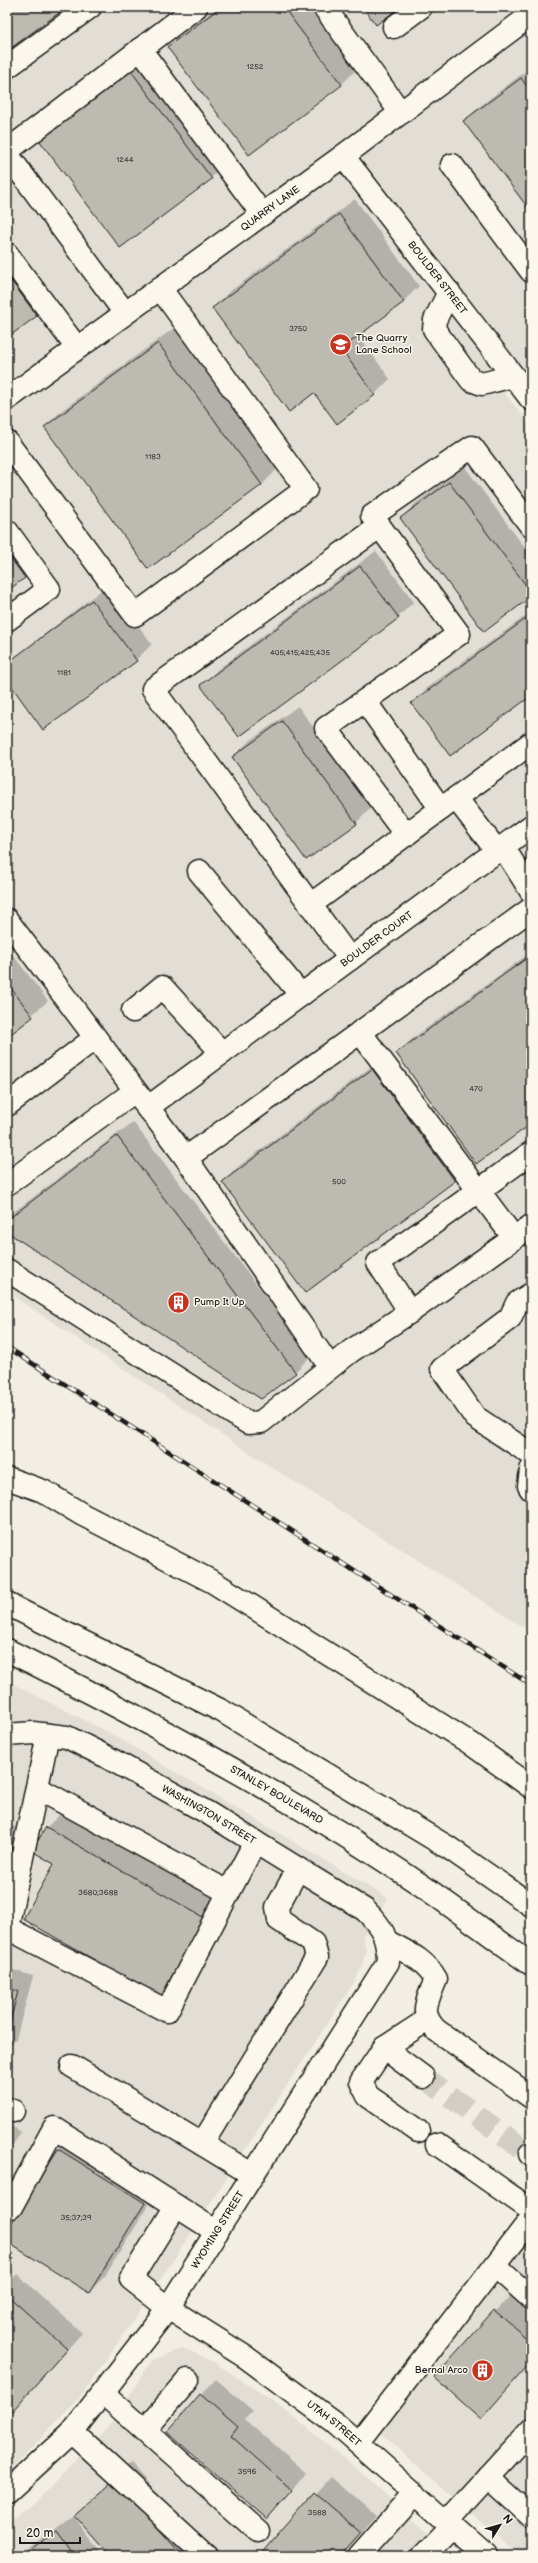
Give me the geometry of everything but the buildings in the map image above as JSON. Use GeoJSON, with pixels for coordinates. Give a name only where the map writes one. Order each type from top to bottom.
{"type":"FeatureCollection","features":[{"type":"Feature","properties":{"kind":"street"},"geometry":{"type":"LineString","coordinates":[[7,66],[90,7]]}},
{"type":"Feature","properties":{"kind":"street"},"geometry":{"type":"LineString","coordinates":[[7,151],[196,7]]}},
{"type":"Feature","properties":{"kind":"street"},"geometry":{"type":"LineString","coordinates":[[324,7],[400,113]]}},
{"type":"Feature","properties":{"kind":"street"},"geometry":{"type":"LineString","coordinates":[[394,27],[421,7]]}},
{"type":"Feature","properties":{"kind":"street","name":"QUARRY LANE"},"geometry":{"type":"LineString","coordinates":[[7,398],[343,156],[527,13]]}},
{"type":"Feature","properties":{"kind":"street"},"geometry":{"type":"LineString","coordinates":[[140,50],[262,214]]}},
{"type":"Feature","properties":{"kind":"street"},"geometry":{"type":"LineString","coordinates":[[7,154],[125,313]]}},
{"type":"Feature","properties":{"kind":"street","name":"BOULDER STREET"},"geometry":{"type":"LineString","coordinates":[[343,156],[531,399]]}},
{"type":"Feature","properties":{"kind":"street"},"geometry":{"type":"LineString","coordinates":[[452,165],[531,271]]}},
{"type":"Feature","properties":{"kind":"street"},"geometry":{"type":"LineString","coordinates":[[7,254],[77,348]]}},
{"type":"Feature","properties":{"kind":"street"},"geometry":{"type":"LineString","coordinates":[[7,442],[135,615],[306,489],[160,288]]}},
{"type":"Feature","properties":{"kind":"street"},"geometry":{"type":"LineString","coordinates":[[449,292],[435,320],[434,329],[471,380],[482,384],[513,376]]}},
{"type":"Feature","properties":{"kind":"street"},"geometry":{"type":"LineString","coordinates":[[406,835],[326,728],[459,634],[372,516],[472,446],[531,526]]}},
{"type":"Feature","properties":{"kind":"street"},"geometry":{"type":"LineString","coordinates":[[350,959],[153,689],[379,527]]}},
{"type":"Feature","properties":{"kind":"street"},"geometry":{"type":"LineString","coordinates":[[7,531],[48,589],[7,620]]}},
{"type":"Feature","properties":{"kind":"street"},"geometry":{"type":"LineString","coordinates":[[365,701],[448,804],[500,849],[531,891]]}},
{"type":"Feature","properties":{"kind":"street"},"geometry":{"type":"LineString","coordinates":[[310,905],[531,743]]}},
{"type":"Feature","properties":{"kind":"street","name":"BOULDER COURT"},"geometry":{"type":"LineString","coordinates":[[7,1184],[141,1099],[222,1053],[531,826]]}},
{"type":"Feature","properties":{"kind":"street"},"geometry":{"type":"LineString","coordinates":[[199,871],[301,995]]}},
{"type":"Feature","properties":{"kind":"street"},"geometry":{"type":"LineString","coordinates":[[186,1158],[531,909]]}},
{"type":"Feature","properties":{"kind":"street"},"geometry":{"type":"LineString","coordinates":[[7,920],[186,1158],[330,1367]]}},
{"type":"Feature","properties":{"kind":"street"},"geometry":{"type":"LineString","coordinates":[[133,1010],[162,987],[222,1053]]}},
{"type":"Feature","properties":{"kind":"street"},"geometry":{"type":"LineString","coordinates":[[7,1270],[248,1423],[261,1422],[330,1367],[523,1232],[479,1190],[360,1032]]}},
{"type":"Feature","properties":{"kind":"street"},"geometry":{"type":"LineString","coordinates":[[7,1105],[95,1038]]}},
{"type":"Feature","properties":{"kind":"street"},"geometry":{"type":"LineString","coordinates":[[410,1312],[378,1263],[531,1153]]}},
{"type":"Feature","properties":{"kind":"street"},"geometry":{"type":"LineString","coordinates":[[531,1294],[516,1303],[510,1318],[442,1369],[475,1417],[531,1454]]}},
{"type":"Feature","properties":{"kind":"street"},"geometry":{"type":"LineString","coordinates":[[531,1470],[529,1486],[531,1489]]}},
{"type":"Feature","properties":{"kind":"street"},"geometry":{"type":"LineString","coordinates":[[7,1478],[43,1491],[82,1514],[213,1582],[470,1743],[531,1787]]}},
{"type":"Feature","properties":{"kind":"street"},"geometry":{"type":"LineString","coordinates":[[7,1604],[222,1711],[449,1848],[531,1905]]}},
{"type":"Feature","properties":{"kind":"street","name":"STANLEY BOULEVARD"},"geometry":{"type":"LineString","coordinates":[[7,1650],[183,1741],[337,1832],[423,1887],[531,1964]]}},
{"type":"Feature","properties":{"kind":"street","name":"WASHINGTON STREET"},"geometry":{"type":"LineString","coordinates":[[7,1734],[66,1737],[106,1756],[255,1842],[365,1910],[377,1922],[388,1942]]}},
{"type":"Feature","properties":{"kind":"street"},"geometry":{"type":"LineString","coordinates":[[48,1735],[7,1928],[167,2012],[255,1842]]}},
{"type":"Feature","properties":{"kind":"street"},"geometry":{"type":"LineString","coordinates":[[37,1788],[228,1892]]}},
{"type":"Feature","properties":{"kind":"street"},"geometry":{"type":"LineString","coordinates":[[202,2144],[317,1957],[313,1943],[279,1920],[277,1907],[298,1869]]}},
{"type":"Feature","properties":{"kind":"street"},"geometry":{"type":"LineString","coordinates":[[388,1942],[419,1959],[430,1967],[436,1978],[424,2011],[427,2020],[436,2030],[531,2097]]}},
{"type":"Feature","properties":{"kind":"street","name":"WYOMING STREET"},"geometry":{"type":"LineString","coordinates":[[7,2492],[72,2432],[168,2308],[388,1962],[388,1942]]}},
{"type":"Feature","properties":{"kind":"street"},"geometry":{"type":"LineString","coordinates":[[418,2131],[368,2096],[361,2082],[384,2048],[427,2020]]}},
{"type":"Feature","properties":{"kind":"street"},"geometry":{"type":"LineString","coordinates":[[384,2048],[424,2077]]}},
{"type":"Feature","properties":{"kind":"street"},"geometry":{"type":"LineString","coordinates":[[72,2066],[253,2175]]}},
{"type":"Feature","properties":{"kind":"street"},"geometry":{"type":"LineString","coordinates":[[11,2207],[54,2128],[217,2232]]}},
{"type":"Feature","properties":{"kind":"street"},"geometry":{"type":"LineString","coordinates":[[437,2144],[531,2210]]}},
{"type":"Feature","properties":{"kind":"street","name":"UTAH STREET"},"geometry":{"type":"LineString","coordinates":[[176,2206],[131,2279],[168,2308],[247,2358],[335,2423],[485,2556]]}},
{"type":"Feature","properties":{"kind":"street"},"geometry":{"type":"LineString","coordinates":[[358,2443],[531,2219]]}},
{"type":"Feature","properties":{"kind":"street"},"geometry":{"type":"LineString","coordinates":[[495,2266],[531,2298]]}},
{"type":"Feature","properties":{"kind":"street"},"geometry":{"type":"LineString","coordinates":[[145,2430],[188,2380]]}},
{"type":"Feature","properties":{"kind":"street"},"geometry":{"type":"LineString","coordinates":[[103,2393],[258,2531]]}},
{"type":"Feature","properties":{"kind":"street"},"geometry":{"type":"LineString","coordinates":[[422,2556],[488,2477],[531,2430]]}},
{"type":"Feature","properties":{"kind":"street"},"geometry":{"type":"LineString","coordinates":[[72,2432],[207,2556]]}},
{"type":"Feature","properties":{"kind":"street"},"geometry":{"type":"LineString","coordinates":[[488,2477],[531,2516]]}},
{"type":"Feature","properties":{"kind":"street"},"geometry":{"type":"LineString","coordinates":[[359,2556],[415,2493]]}},
{"type":"Feature","properties":{"kind":"shaded area"},"geometry":{"type":"Polygon","coordinates":[[[7,7],[531,7],[531,373],[504,392],[531,426],[531,1632],[268,1465],[7,1292],[7,7]]]}},
{"type":"Feature","properties":{"kind":"shaded area"},"geometry":{"type":"Polygon","coordinates":[[[7,1681],[110,1733],[388,1898],[363,1936],[366,1950],[362,1966],[355,1981],[144,2305],[80,2397],[7,2474],[7,1681]]]}},
{"type":"Feature","properties":{"kind":"shaded area"},"geometry":{"type":"Polygon","coordinates":[[[531,2198],[531,2556],[519,2556],[362,2417],[366,2415],[531,2198]]]}},
{"type":"Feature","properties":{"kind":"shaded area"},"geometry":{"type":"Polygon","coordinates":[[[186,2349],[217,2364],[277,2404],[342,2456],[453,2556],[7,2556],[7,2524],[37,2501],[113,2421],[152,2360],[174,2351],[186,2349]]]}},
{"type":"Feature","properties":{"kind":"tunnel"},"geometry":{"type":"LineString","coordinates":[[423,2077],[530,2154]]}},
{"type":"Feature","properties":{"kind":"railway"},"geometry":{"type":"LineString","coordinates":[[7,1347],[531,1685]]}},
{"type":"Feature","properties":{"kind":"place","name":"The Quarry Lane School"},"geometry":{"type":"Point","coordinates":[341,344]}},
{"type":"Feature","properties":{"kind":"place","name":"Pump It Up"},"geometry":{"type":"Point","coordinates":[178,1302]}},
{"type":"Feature","properties":{"kind":"place","name":"Bernal Arco"},"geometry":{"type":"Point","coordinates":[483,2370]}}]}
